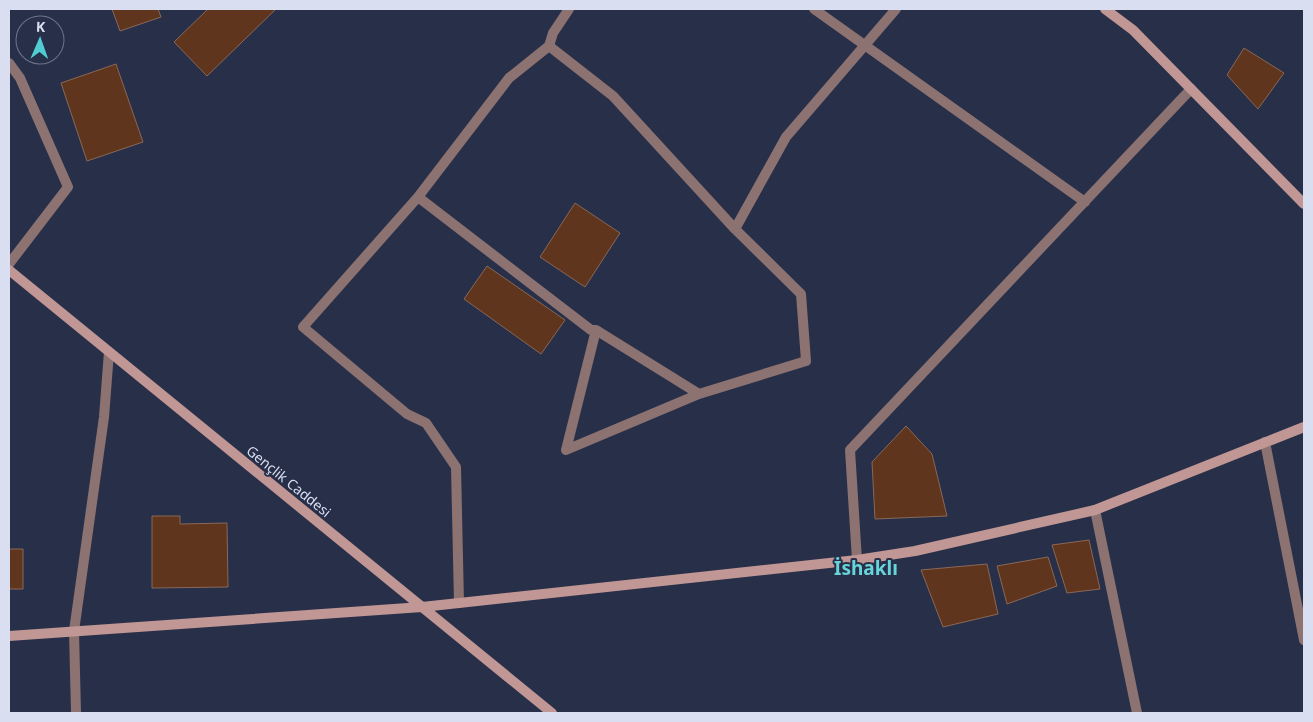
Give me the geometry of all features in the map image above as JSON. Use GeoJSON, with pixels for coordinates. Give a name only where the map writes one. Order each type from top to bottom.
{"type":"FeatureCollection","features":[{"type":"Feature","properties":{"kind":"street"},"geometry":{"type":"LineString","coordinates":[[459,603],[456,467],[426,423],[407,414],[303,327],[418,197],[509,78],[549,46],[552,34],[569,9]]}},
{"type":"Feature","properties":{"kind":"street"},"geometry":{"type":"LineString","coordinates":[[814,9],[1085,202]]}},
{"type":"Feature","properties":{"kind":"street"},"geometry":{"type":"LineString","coordinates":[[735,229],[786,137],[896,9]]}},
{"type":"Feature","properties":{"kind":"street"},"geometry":{"type":"LineString","coordinates":[[1105,9],[1133,30],[1304,204]]}},
{"type":"Feature","properties":{"kind":"street"},"geometry":{"type":"LineString","coordinates":[[549,46],[613,96],[735,229],[801,294],[806,361],[699,394],[566,450],[596,330]]}},
{"type":"Feature","properties":{"kind":"street"},"geometry":{"type":"LineString","coordinates":[[9,63],[20,78],[68,187],[9,264]]}},
{"type":"Feature","properties":{"kind":"street"},"geometry":{"type":"LineString","coordinates":[[857,560],[850,450],[1191,89]]}},
{"type":"Feature","properties":{"kind":"street"},"geometry":{"type":"LineString","coordinates":[[418,197],[592,330],[596,330],[699,394]]}},
{"type":"Feature","properties":{"kind":"street","name":"Gençlik Caddesi"},"geometry":{"type":"LineString","coordinates":[[9,270],[552,713]]}},
{"type":"Feature","properties":{"kind":"street"},"geometry":{"type":"LineString","coordinates":[[76,713],[74,632],[104,416],[109,352]]}},
{"type":"Feature","properties":{"kind":"street"},"geometry":{"type":"LineString","coordinates":[[9,636],[422,607],[857,560],[915,551],[1095,510],[1304,427]]}},
{"type":"Feature","properties":{"kind":"street"},"geometry":{"type":"LineString","coordinates":[[1265,442],[1304,640]]}},
{"type":"Feature","properties":{"kind":"street"},"geometry":{"type":"LineString","coordinates":[[1095,510],[1137,713]]}},
{"type":"Feature","properties":{"kind":"building"},"geometry":{"type":"Polygon","coordinates":[[[112,9],[158,9],[161,17],[120,31],[112,9]]]}},
{"type":"Feature","properties":{"kind":"building"},"geometry":{"type":"Polygon","coordinates":[[[208,9],[276,9],[207,76],[174,42],[208,9]]]}},
{"type":"Feature","properties":{"kind":"building"},"geometry":{"type":"Polygon","coordinates":[[[1244,48],[1284,73],[1258,109],[1227,75],[1244,48]]]}},
{"type":"Feature","properties":{"kind":"building"},"geometry":{"type":"Polygon","coordinates":[[[116,64],[143,142],[87,161],[61,83],[116,64]]]}},
{"type":"Feature","properties":{"kind":"building"},"geometry":{"type":"Polygon","coordinates":[[[575,203],[620,233],[585,287],[540,257],[575,203]]]}},
{"type":"Feature","properties":{"kind":"building"},"geometry":{"type":"Polygon","coordinates":[[[487,266],[565,320],[541,354],[464,299],[487,266]]]}},
{"type":"Feature","properties":{"kind":"building"},"geometry":{"type":"Polygon","coordinates":[[[906,426],[932,454],[947,516],[875,519],[872,462],[906,426]]]}},
{"type":"Feature","properties":{"kind":"building"},"geometry":{"type":"Polygon","coordinates":[[[152,516],[180,516],[180,524],[227,523],[228,587],[152,588],[152,516]]]}},
{"type":"Feature","properties":{"kind":"building"},"geometry":{"type":"Polygon","coordinates":[[[1089,540],[1100,589],[1067,593],[1052,545],[1089,540]]]}},
{"type":"Feature","properties":{"kind":"building"},"geometry":{"type":"Polygon","coordinates":[[[9,549],[23,549],[23,589],[9,589],[9,549]]]}},
{"type":"Feature","properties":{"kind":"building"},"geometry":{"type":"Polygon","coordinates":[[[1048,557],[1057,586],[1007,604],[997,566],[1048,557]]]}},
{"type":"Feature","properties":{"kind":"building"},"geometry":{"type":"Polygon","coordinates":[[[987,564],[998,614],[943,627],[921,570],[987,564]]]}},
{"type":"Feature","properties":{"kind":"district","name":"İshaklı"},"geometry":{"type":"Point","coordinates":[866,568]}}]}
